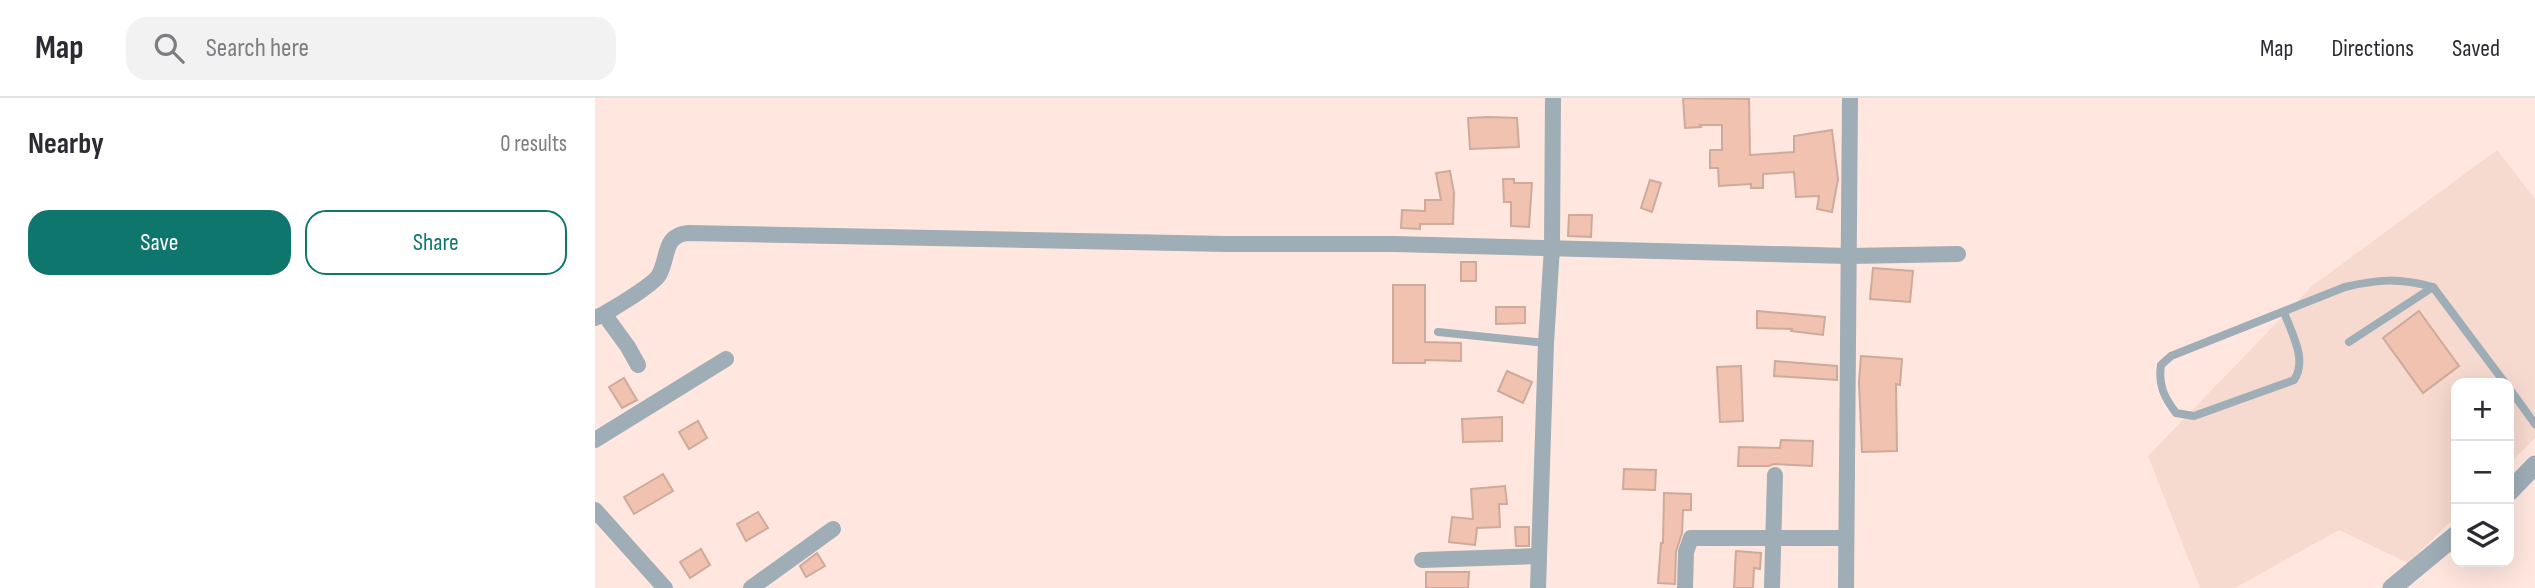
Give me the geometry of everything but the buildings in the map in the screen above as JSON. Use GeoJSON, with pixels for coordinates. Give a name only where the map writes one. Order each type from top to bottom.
{"type":"FeatureCollection","features":[{"type":"Feature","properties":{"kind":"street"},"geometry":{"type":"LineString","coordinates":[[1538,588],[1552,247],[1553,98]]}},
{"type":"Feature","properties":{"kind":"street"},"geometry":{"type":"LineString","coordinates":[[1846,588],[1850,98]]}},
{"type":"Feature","properties":{"kind":"street"},"geometry":{"type":"LineString","coordinates":[[638,365],[628,347],[600,316],[655,282],[666,261],[671,240],[679,234],[1212,244],[1345,243],[1849,256],[1958,254]]}},
{"type":"Feature","properties":{"kind":"street"},"geometry":{"type":"LineString","coordinates":[[595,440],[726,359]]}},
{"type":"Feature","properties":{"kind":"street"},"geometry":{"type":"LineString","coordinates":[[2514,487],[2535,465]]}},
{"type":"Feature","properties":{"kind":"street"},"geometry":{"type":"LineString","coordinates":[[1772,588],[1775,475]]}},
{"type":"Feature","properties":{"kind":"street"},"geometry":{"type":"LineString","coordinates":[[597,517],[665,588]]}},
{"type":"Feature","properties":{"kind":"street"},"geometry":{"type":"LineString","coordinates":[[751,588],[833,529]]}},
{"type":"Feature","properties":{"kind":"street"},"geometry":{"type":"LineString","coordinates":[[1685,588],[1686,552],[1691,538],[1846,538]]}},
{"type":"Feature","properties":{"kind":"street"},"geometry":{"type":"LineString","coordinates":[[2392,588],[2451,539]]}},
{"type":"Feature","properties":{"kind":"street"},"geometry":{"type":"LineString","coordinates":[[1422,560],[1539,556]]}},
{"type":"Feature","properties":{"kind":"lane"},"geometry":{"type":"LineString","coordinates":[[2284,312],[2300,359],[2299,373],[2294,380],[2194,416],[2176,413],[2163,396],[2159,378],[2161,365],[2171,356],[2345,287],[2374,280],[2398,279],[2433,286],[2501,378]]}},
{"type":"Feature","properties":{"kind":"lane"},"geometry":{"type":"LineString","coordinates":[[2349,342],[2433,286]]}},
{"type":"Feature","properties":{"kind":"lane"},"geometry":{"type":"LineString","coordinates":[[1438,332],[1546,343]]}},
{"type":"Feature","properties":{"kind":"lane"},"geometry":{"type":"LineString","coordinates":[[2514,395],[2535,424]]}},
{"type":"Feature","properties":{"kind":"shaded area"},"geometry":{"type":"Polygon","coordinates":[[[2497,150],[2535,199],[2535,438],[2514,459],[2514,378],[2451,378],[2451,521],[2408,563],[2339,530],[2235,588],[2200,588],[2148,456],[2312,286],[2497,150]]]}}]}
